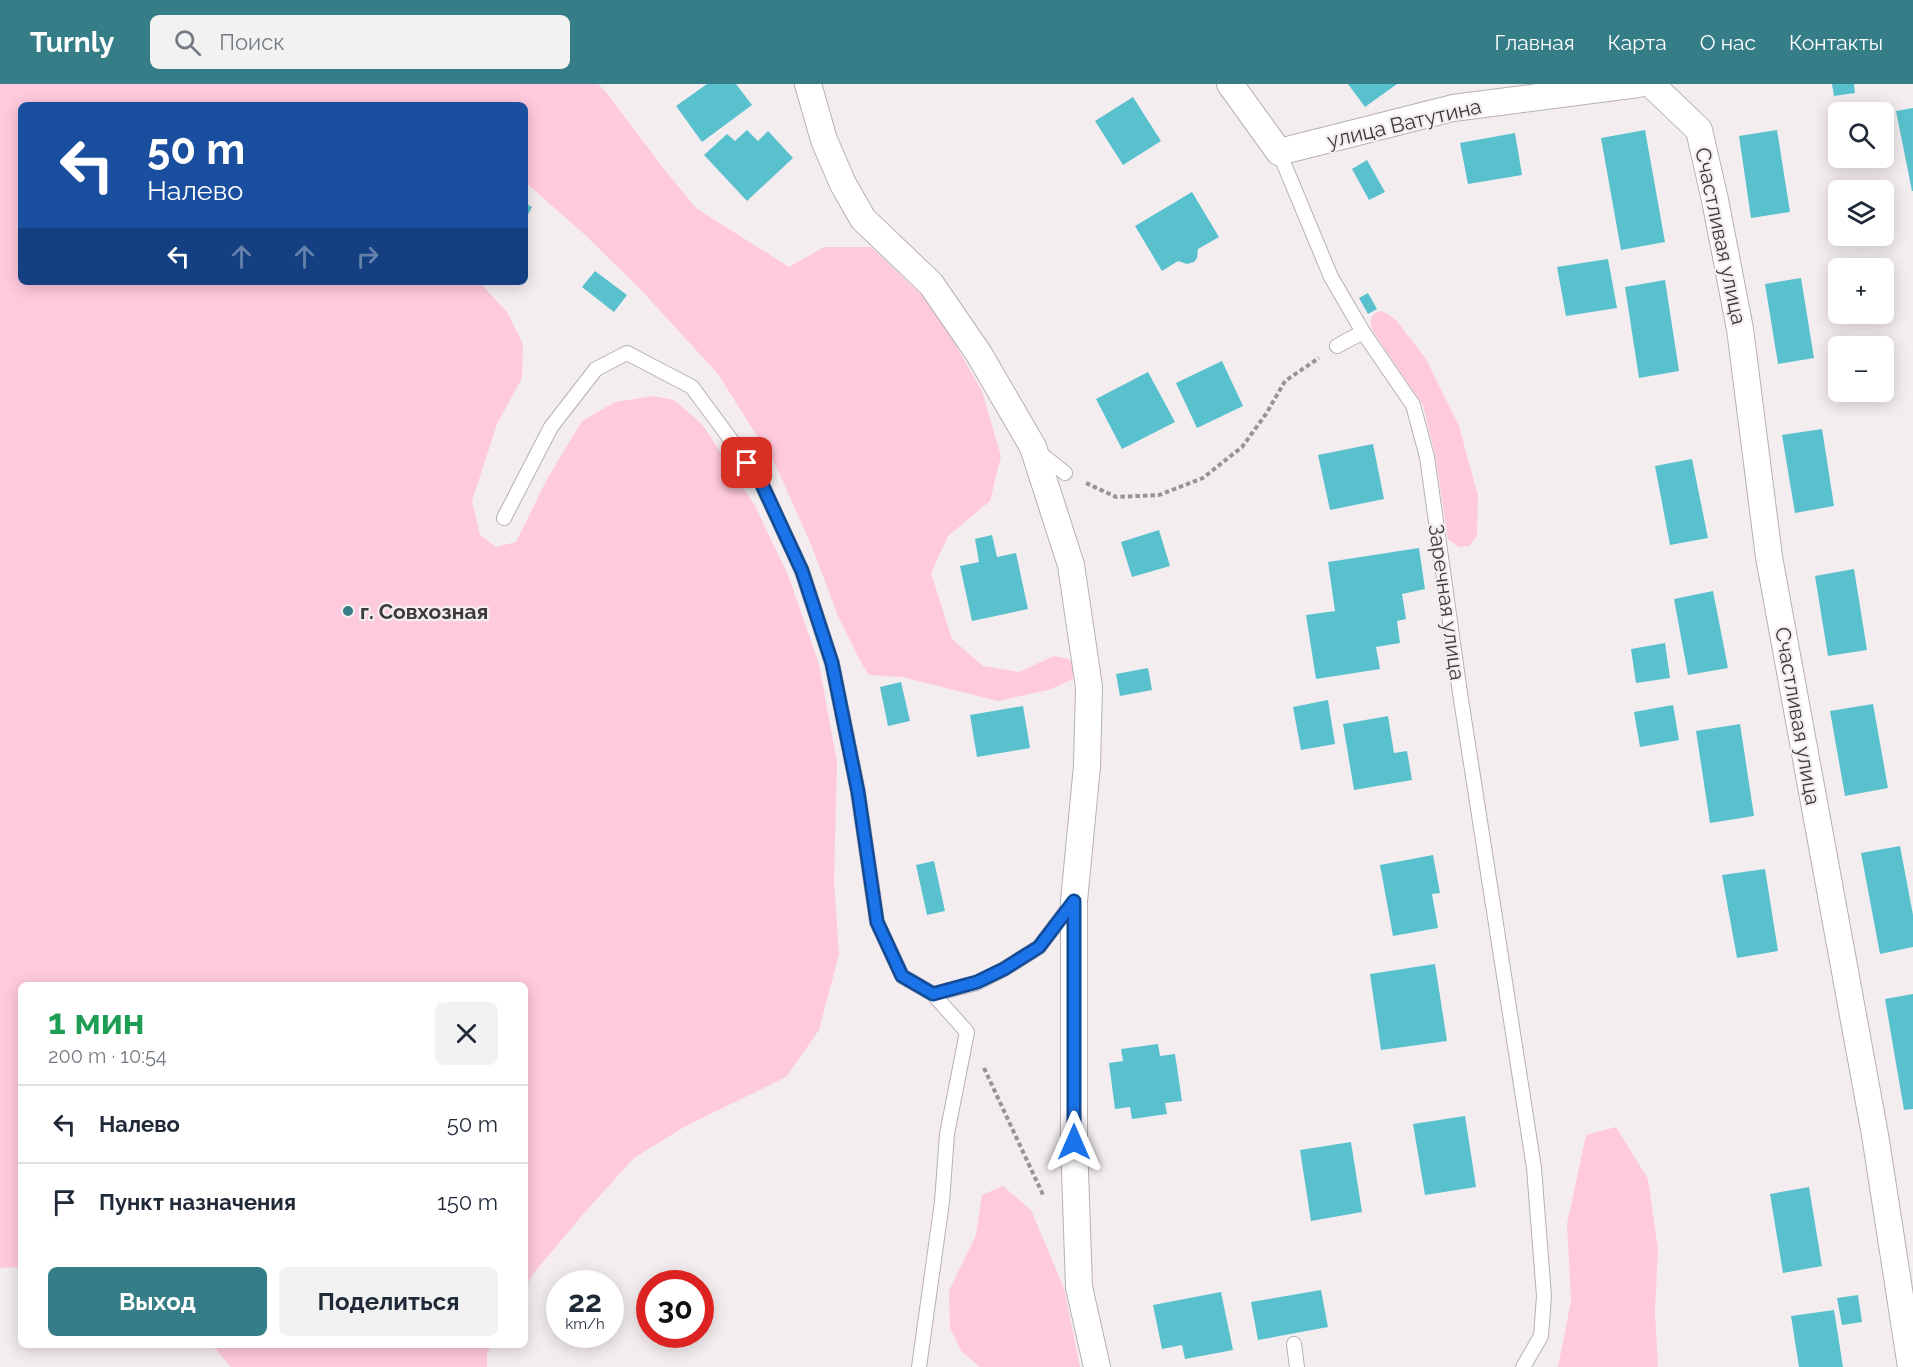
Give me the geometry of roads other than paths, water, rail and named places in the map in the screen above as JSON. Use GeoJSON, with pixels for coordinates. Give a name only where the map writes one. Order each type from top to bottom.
{"type":"FeatureCollection","features":[{"type":"Feature","properties":{"kind":"street"},"geometry":{"type":"LineString","coordinates":[[808,84],[829,151],[843,184],[863,219],[931,284],[979,354],[1033,447],[1071,565],[1089,687],[1087,766],[1074,901],[1074,1142],[1079,1287],[1097,1367]]}},
{"type":"Feature","properties":{"kind":"street","name":"Заречная улица"},"geometry":{"type":"LineString","coordinates":[[1230,84],[1279,152]]}},
{"type":"Feature","properties":{"kind":"street","name":"улица Ватутина"},"geometry":{"type":"LineString","coordinates":[[1279,152],[1453,108],[1638,84]]}},
{"type":"Feature","properties":{"kind":"street","name":"Счастливая улица"},"geometry":{"type":"LineString","coordinates":[[1652,84],[1699,130],[1717,212],[1740,329],[1769,557],[1875,1135],[1911,1367]]}},
{"type":"Feature","properties":{"kind":"lane","name":"Заречная улица"},"geometry":{"type":"LineString","coordinates":[[1279,152],[1331,277],[1363,332],[1413,405],[1427,457],[1460,693],[1534,1167],[1543,1306],[1541,1336],[1524,1367]]}},
{"type":"Feature","properties":{"kind":"lane"},"geometry":{"type":"LineString","coordinates":[[1337,346],[1363,332]]}},
{"type":"Feature","properties":{"kind":"lane"},"geometry":{"type":"LineString","coordinates":[[504,518],[551,427],[596,369],[627,353],[692,387],[759,478],[802,571],[832,663],[858,792],[877,922],[902,976],[933,994],[967,1032],[947,1134],[942,1202],[919,1367]]}},
{"type":"Feature","properties":{"kind":"lane"},"geometry":{"type":"LineString","coordinates":[[1033,447],[1065,473]]}},
{"type":"Feature","properties":{"kind":"lane"},"geometry":{"type":"LineString","coordinates":[[933,994],[977,982],[1004,969],[1039,947],[1074,901]]}},
{"type":"Feature","properties":{"kind":"lane"},"geometry":{"type":"LineString","coordinates":[[1294,1344],[1297,1367]]}},
{"type":"Feature","properties":{"kind":"place","name":"г. Совхозная"},"geometry":{"type":"Point","coordinates":[348,611]}}]}
